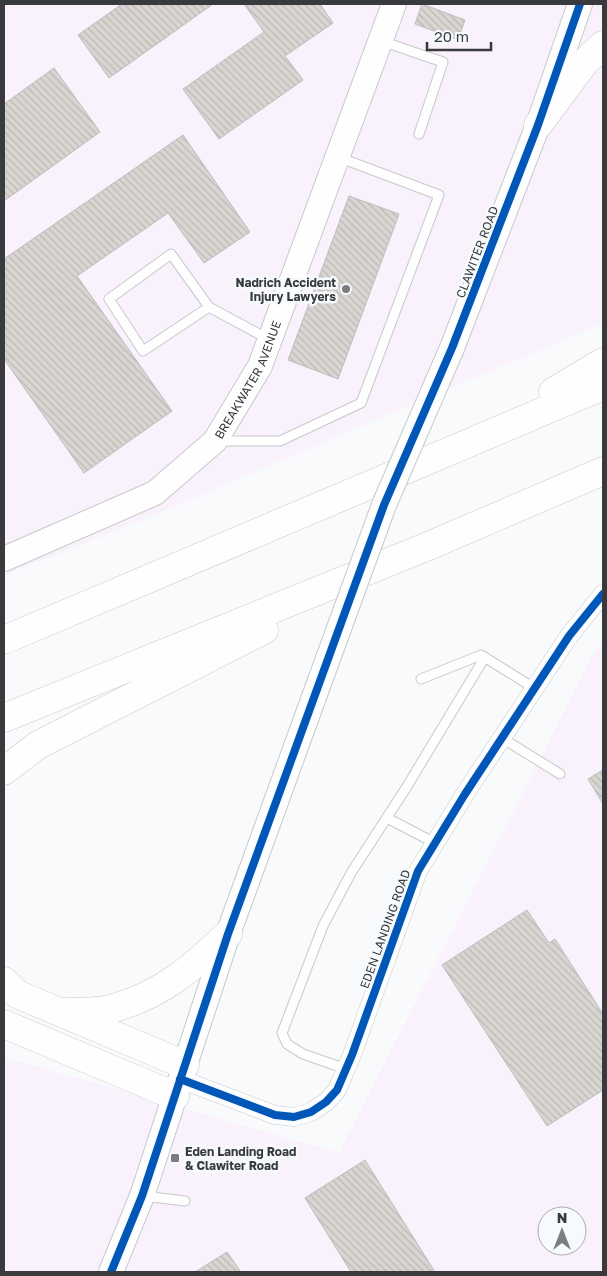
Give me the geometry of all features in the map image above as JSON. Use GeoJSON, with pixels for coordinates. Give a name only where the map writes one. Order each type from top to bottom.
{"type":"FeatureCollection","features":[{"type":"Feature","properties":{"kind":"highway"},"geometry":{"type":"LineString","coordinates":[[538,125],[585,62],[603,45]]}},
{"type":"Feature","properties":{"kind":"highway"},"geometry":{"type":"LineString","coordinates":[[448,453],[603,362]]}},
{"type":"Feature","properties":{"kind":"highway"},"geometry":{"type":"LineString","coordinates":[[4,640],[603,386]]}},
{"type":"Feature","properties":{"kind":"highway"},"geometry":{"type":"LineString","coordinates":[[4,718],[426,547],[603,471]]}},
{"type":"Feature","properties":{"kind":"highway"},"geometry":{"type":"LineString","coordinates":[[4,771],[38,745],[426,547]]}},
{"type":"Feature","properties":{"kind":"highway"},"geometry":{"type":"LineString","coordinates":[[58,1012],[112,1009],[159,991],[185,974],[228,934]]}},
{"type":"Feature","properties":{"kind":"highway"},"geometry":{"type":"LineString","coordinates":[[4,981],[17,994],[58,1012],[180,1080]]}},
{"type":"Feature","properties":{"kind":"highway"},"geometry":{"type":"LineString","coordinates":[[4,1024],[180,1080]]}},
{"type":"Feature","properties":{"kind":"street","name":"BREAKWATER AVENUE"},"geometry":{"type":"LineString","coordinates":[[4,559],[155,493],[215,441],[260,366],[394,4]]}},
{"type":"Feature","properties":{"kind":"street","name":"CLAWITER ROAD"},"geometry":{"type":"LineString","coordinates":[[228,934],[384,505],[452,348],[538,125],[580,4]]}},
{"type":"Feature","properties":{"kind":"street","name":"EDEN LANDING ROAD"},"geometry":{"type":"LineString","coordinates":[[180,1080],[275,1115],[294,1116],[311,1112],[326,1102],[336,1090],[346,1069],[418,870],[534,688],[569,636],[603,594]]}},
{"type":"Feature","properties":{"kind":"street"},"geometry":{"type":"LineString","coordinates":[[111,1272],[142,1196],[228,934]]}},
{"type":"Feature","properties":{"kind":"lane"},"geometry":{"type":"LineString","coordinates":[[380,41],[443,62],[418,134]]}},
{"type":"Feature","properties":{"kind":"lane"},"geometry":{"type":"LineString","coordinates":[[215,441],[280,441],[361,403],[439,195],[338,157]]}},
{"type":"Feature","properties":{"kind":"lane"},"geometry":{"type":"LineString","coordinates":[[209,307],[143,351],[110,299],[171,254],[209,307],[270,340]]}},
{"type":"Feature","properties":{"kind":"lane"},"geometry":{"type":"LineString","coordinates":[[421,679],[481,655],[534,688]]}},
{"type":"Feature","properties":{"kind":"lane"},"geometry":{"type":"LineString","coordinates":[[346,1069],[303,1054],[287,1044],[282,1032],[323,926],[351,873],[387,818],[485,657]]}},
{"type":"Feature","properties":{"kind":"lane"},"geometry":{"type":"LineString","coordinates":[[502,738],[560,774]]}},
{"type":"Feature","properties":{"kind":"lane"},"geometry":{"type":"LineString","coordinates":[[387,818],[435,843]]}},
{"type":"Feature","properties":{"kind":"lane"},"geometry":{"type":"LineString","coordinates":[[142,1196],[185,1201]]}},
{"type":"Feature","properties":{"kind":"shaded area"},"geometry":{"type":"Polygon","coordinates":[[[4,4],[603,4],[603,323],[138,522],[4,575],[4,4]]]}},
{"type":"Feature","properties":{"kind":"shaded area"},"geometry":{"type":"Polygon","coordinates":[[[603,644],[603,1272],[4,1272],[4,1057],[339,1153],[596,649],[603,644]]]}},
{"type":"Feature","properties":{"kind":"building"},"geometry":{"type":"Polygon","coordinates":[[[122,4],[213,4],[109,78],[78,35],[122,4]]]}},
{"type":"Feature","properties":{"kind":"building"},"geometry":{"type":"Polygon","coordinates":[[[244,4],[320,4],[333,23],[285,56],[303,80],[219,139],[183,89],[264,32],[244,4]]]}},
{"type":"Feature","properties":{"kind":"building"},"geometry":{"type":"Polygon","coordinates":[[[422,4],[465,20],[458,40],[415,24],[422,4]]]}},
{"type":"Feature","properties":{"kind":"building"},"geometry":{"type":"Polygon","coordinates":[[[54,68],[100,132],[4,201],[4,104],[54,68]]]}},
{"type":"Feature","properties":{"kind":"building"},"geometry":{"type":"Polygon","coordinates":[[[183,135],[250,232],[204,263],[168,213],[77,276],[172,411],[84,473],[4,359],[4,259],[183,135]]]}},
{"type":"Feature","properties":{"kind":"building"},"geometry":{"type":"Polygon","coordinates":[[[349,196],[399,214],[338,379],[288,360],[349,196]]]}},
{"type":"Feature","properties":{"kind":"building"},"geometry":{"type":"Polygon","coordinates":[[[603,770],[603,804],[588,779],[603,770]]]}},
{"type":"Feature","properties":{"kind":"building"},"geometry":{"type":"Polygon","coordinates":[[[527,910],[549,943],[555,939],[603,1014],[603,1090],[547,1126],[442,965],[527,910]]]}},
{"type":"Feature","properties":{"kind":"building"},"geometry":{"type":"Polygon","coordinates":[[[365,1160],[435,1272],[351,1272],[305,1198],[365,1160]]]}},
{"type":"Feature","properties":{"kind":"building"},"geometry":{"type":"Polygon","coordinates":[[[227,1252],[241,1272],[195,1272],[227,1252]]]}},
{"type":"Feature","properties":{"kind":"cycle path"},"geometry":{"type":"LineString","coordinates":[[111,1272],[142,1196],[228,934],[384,505],[452,348],[538,125],[580,4]]}},
{"type":"Feature","properties":{"kind":"cycle path"},"geometry":{"type":"LineString","coordinates":[[180,1079],[275,1115],[294,1117],[311,1112],[326,1102],[337,1090],[352,1055],[418,871],[465,794],[569,636],[603,594]]}},
{"type":"Feature","properties":{"kind":"place","name":"Nadrich Accident Injury Lawyers"},"geometry":{"type":"Point","coordinates":[346,289]}},
{"type":"Feature","properties":{"kind":"place","name":"Eden Landing Road & Clawiter Road"},"geometry":{"type":"Point","coordinates":[175,1158]}}]}
